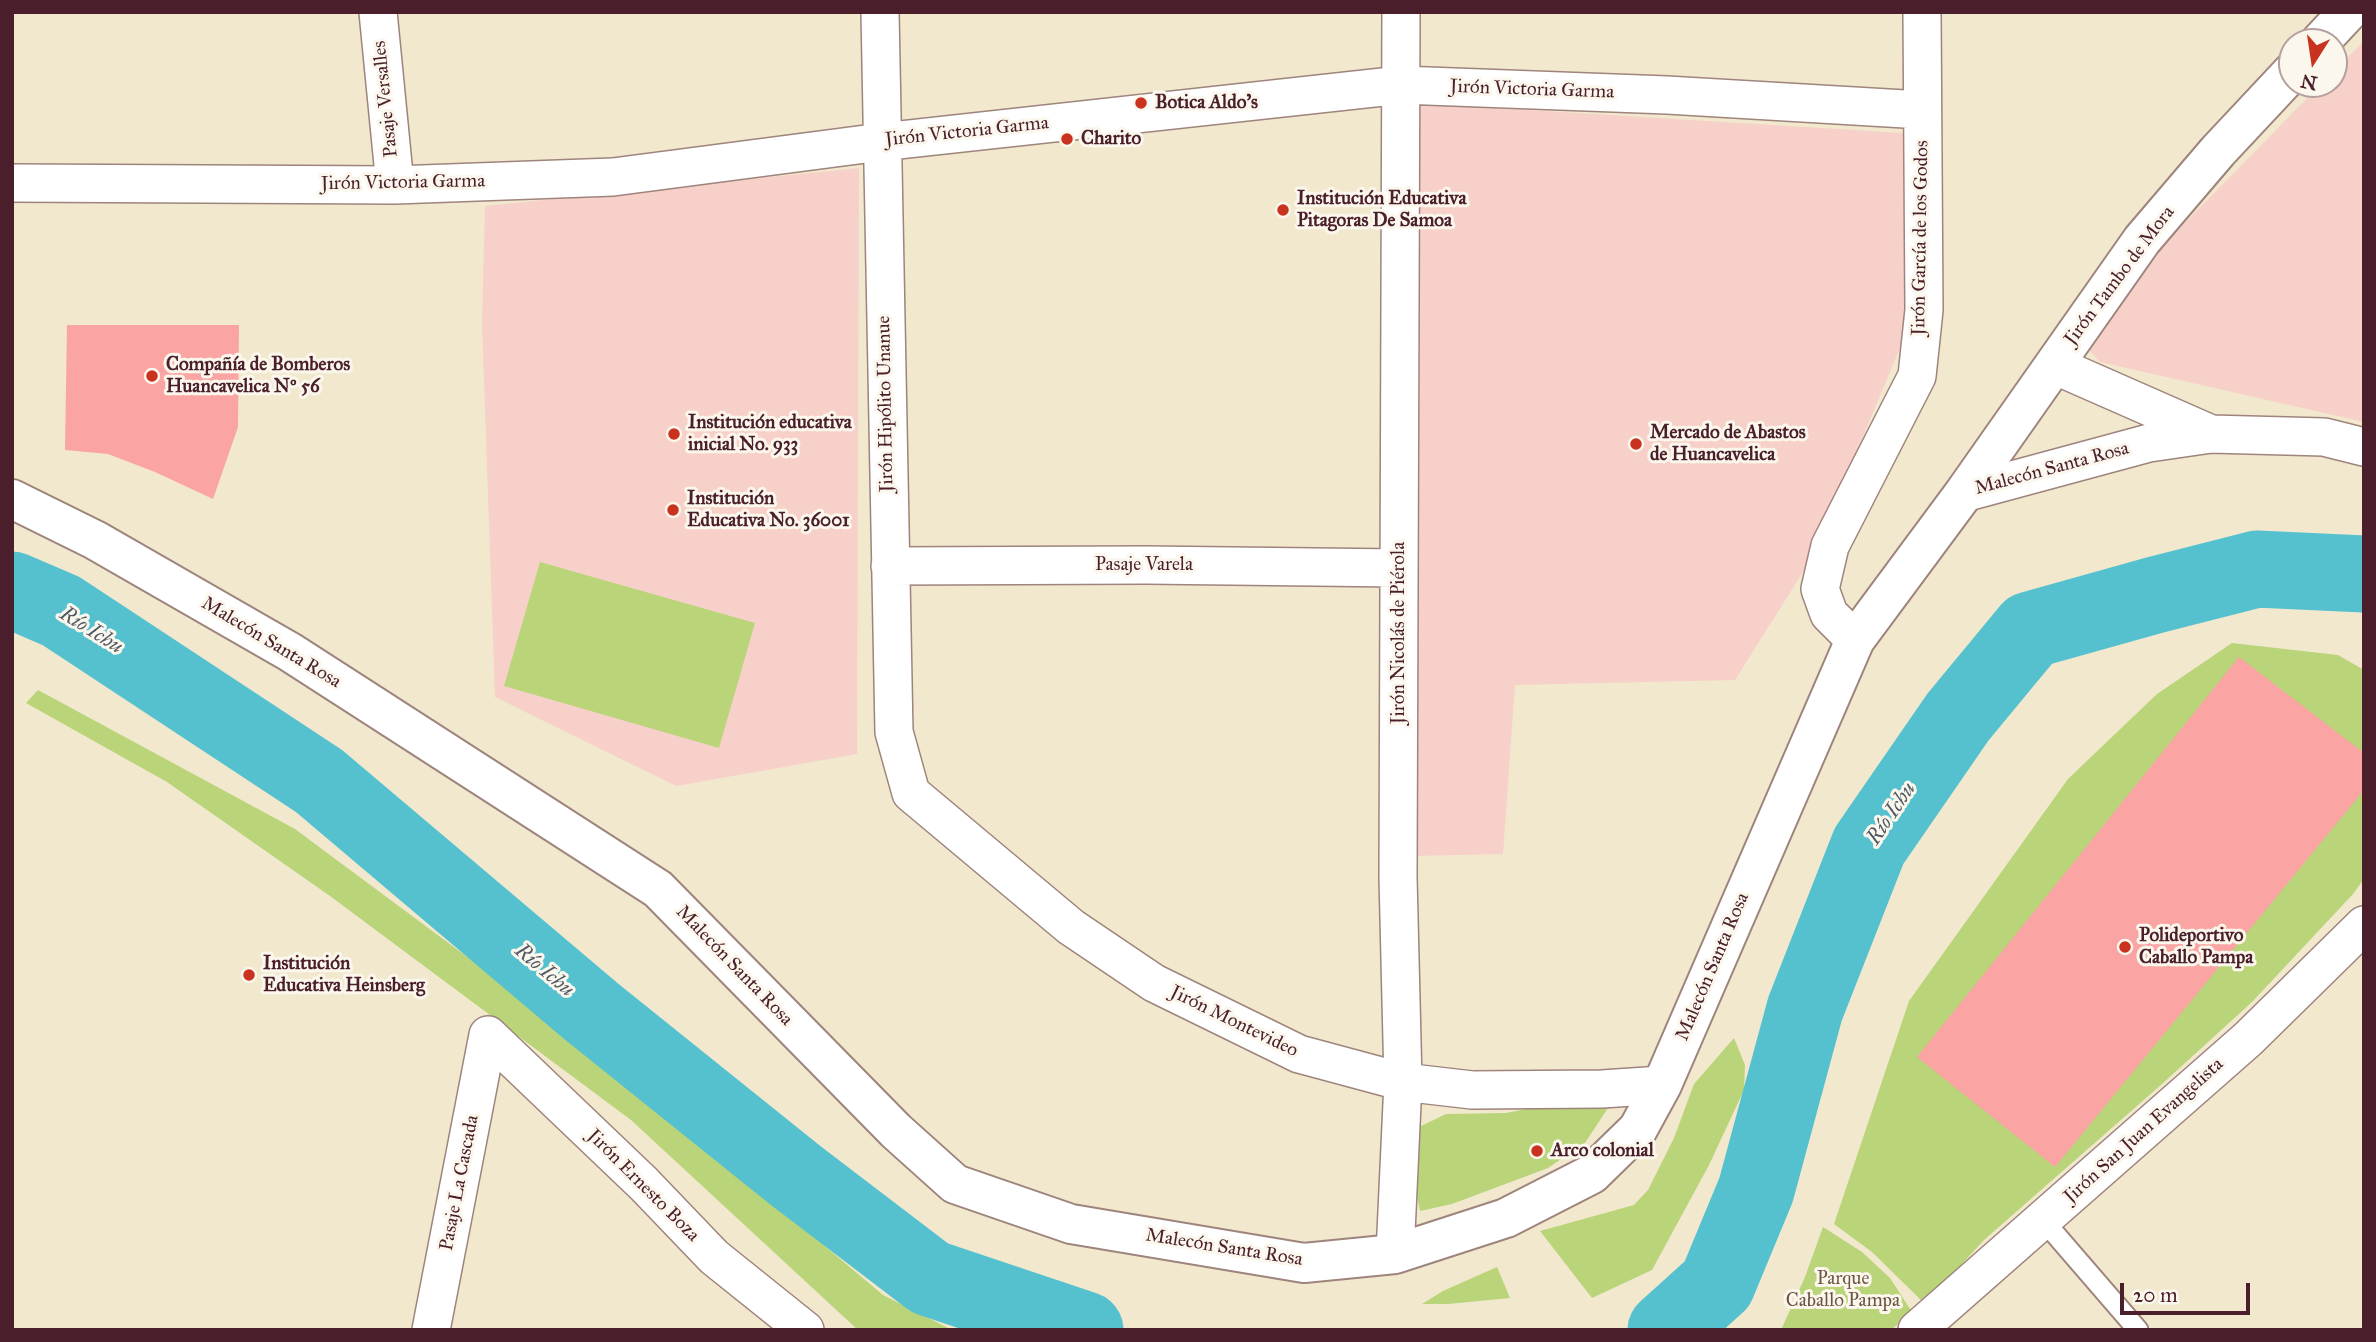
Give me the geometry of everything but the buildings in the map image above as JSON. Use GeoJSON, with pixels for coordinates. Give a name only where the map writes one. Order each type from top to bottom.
{"type":"FeatureCollection","features":[{"type":"Feature","properties":{"kind":"main road"},"geometry":{"type":"LineString","coordinates":[[2333,28],[2348,12]]}},
{"type":"Feature","properties":{"kind":"main road","name":"Jirón Tambo de Mora"},"geometry":{"type":"LineString","coordinates":[[1964,493],[2142,240],[2218,151],[2278,87]]}},
{"type":"Feature","properties":{"kind":"main road","name":"Malecón Santa Rosa"},"geometry":{"type":"LineString","coordinates":[[12,499],[95,540],[290,652],[658,889],[896,1132],[955,1184],[1070,1224],[1304,1263],[1395,1254],[1506,1218],[1592,1174],[1638,1129],[1662,1085],[1855,640],[1964,493]]}},
{"type":"Feature","properties":{"kind":"street","name":"Pasaje Versalles"},"geometry":{"type":"LineString","coordinates":[[378,12],[395,185]]}},
{"type":"Feature","properties":{"kind":"street","name":"Jirón Hipólito Unanue"},"geometry":{"type":"LineString","coordinates":[[880,12],[894,732],[911,793]]}},
{"type":"Feature","properties":{"kind":"street","name":"Jirón Nicolás de Piérola"},"geometry":{"type":"LineString","coordinates":[[1395,1254],[1404,1082],[1398,877],[1401,12]]}},
{"type":"Feature","properties":{"kind":"street","name":"Jirón García de los Godos"},"geometry":{"type":"LineString","coordinates":[[1855,640],[1829,614],[1820,589],[1830,546],[1917,376],[1924,310],[1922,12]]}},
{"type":"Feature","properties":{"kind":"street","name":"Jirón Victoria Garma"},"geometry":{"type":"LineString","coordinates":[[12,183],[395,185],[613,177],[881,142],[1401,85],[1667,95],[1922,110]]}},
{"type":"Feature","properties":{"kind":"street"},"geometry":{"type":"LineString","coordinates":[[2054,365],[2211,434]]}},
{"type":"Feature","properties":{"kind":"street","name":"Malecón Santa Rosa"},"geometry":{"type":"LineString","coordinates":[[1964,493],[2149,443],[2211,434],[2324,437],[2364,447]]}},
{"type":"Feature","properties":{"kind":"street","name":"Pasaje Varela"},"geometry":{"type":"LineString","coordinates":[[890,566],[1399,568]]}},
{"type":"Feature","properties":{"kind":"street","name":"Jirón Montevideo"},"geometry":{"type":"LineString","coordinates":[[911,793],[1071,927],[1154,984],[1299,1054],[1404,1082],[1472,1090],[1602,1089],[1662,1085]]}},
{"type":"Feature","properties":{"kind":"street","name":"Jirón San Juan Evangelista"},"geometry":{"type":"LineString","coordinates":[[1917,1330],[2248,1039],[2363,927]]}},
{"type":"Feature","properties":{"kind":"street","name":"Pasaje La Cascada"},"geometry":{"type":"LineString","coordinates":[[431,1330],[488,1035]]}},
{"type":"Feature","properties":{"kind":"street","name":"Jirón Ernesto Boza"},"geometry":{"type":"LineString","coordinates":[[488,1035],[644,1184],[714,1257],[805,1330]]}},
{"type":"Feature","properties":{"kind":"lane"},"geometry":{"type":"LineString","coordinates":[[2043,1220],[2138,1330]]}},
{"type":"Feature","properties":{"kind":"shaded area"},"geometry":{"type":"Polygon","coordinates":[[[2364,41],[2364,422],[2100,362],[2087,348],[2169,239],[2307,98],[2348,98],[2348,57],[2364,41]]]}},
{"type":"Feature","properties":{"kind":"shaded area","name":"Mercado de Abastos de Huancavelica"},"geometry":{"type":"Polygon","coordinates":[[[1414,103],[1903,133],[1907,331],[1813,556],[1735,680],[1515,685],[1503,854],[1411,856],[1414,103]]]}},
{"type":"Feature","properties":{"kind":"shaded area","name":"Institución Educativa No. 36001"},"geometry":{"type":"Polygon","coordinates":[[[859,168],[857,754],[676,786],[495,697],[482,323],[485,206],[859,168]]]}},
{"type":"Feature","properties":{"kind":"green space"},"geometry":{"type":"Polygon","coordinates":[[[540,562],[755,623],[719,748],[504,686],[540,562]]]}},
{"type":"Feature","properties":{"kind":"green space","name":"Polideportivo Caballo Pampa"},"geometry":{"type":"Polygon","coordinates":[[[2232,643],[2338,655],[2364,670],[2364,879],[2252,1002],[1984,1240],[1925,1304],[1872,1252],[1834,1224],[1909,1001],[2068,779],[2157,694],[2232,643]]]}},
{"type":"Feature","properties":{"kind":"green space"},"geometry":{"type":"Polygon","coordinates":[[[38,690],[295,829],[509,988],[662,1109],[883,1295],[952,1330],[858,1330],[631,1120],[330,896],[167,782],[26,703],[38,690]]]}},
{"type":"Feature","properties":{"kind":"green space"},"geometry":{"type":"Polygon","coordinates":[[[1734,1038],[1745,1065],[1744,1090],[1709,1165],[1652,1270],[1592,1298],[1540,1231],[1634,1205],[1648,1190],[1674,1138],[1694,1084],[1734,1038]]]}},
{"type":"Feature","properties":{"kind":"green space"},"geometry":{"type":"Polygon","coordinates":[[[1587,1104],[1608,1108],[1585,1143],[1548,1168],[1452,1204],[1420,1211],[1415,1187],[1417,1128],[1446,1114],[1506,1113],[1541,1106],[1587,1104]]]}},
{"type":"Feature","properties":{"kind":"green space","name":"Parque Caballo Pampa"},"geometry":{"type":"Polygon","coordinates":[[[1823,1227],[1862,1252],[1890,1278],[1912,1312],[1891,1330],[1781,1330],[1805,1277],[1823,1227]]]}},
{"type":"Feature","properties":{"kind":"green space"},"geometry":{"type":"Polygon","coordinates":[[[1497,1267],[1510,1298],[1422,1304],[1443,1291],[1497,1267]]]}},
{"type":"Feature","properties":{"kind":"waterway","name":"Río Ichu"},"geometry":{"type":"LineString","coordinates":[[1666,1330],[1717,1284],[1756,1190],[1805,1009],[1869,846],[1958,717],[2030,630],[2257,569],[2364,574]]}},
{"type":"Feature","properties":{"kind":"waterway","name":"Río Ichu"},"geometry":{"type":"LineString","coordinates":[[12,590],[61,611],[319,781],[592,1012],[795,1175],[930,1278],[1085,1330]]}},
{"type":"Feature","properties":{"kind":"place","name":"Botica Aldo's"},"geometry":{"type":"Point","coordinates":[1141,103]}},
{"type":"Feature","properties":{"kind":"place","name":"Charito"},"geometry":{"type":"Point","coordinates":[1067,139]}},
{"type":"Feature","properties":{"kind":"place","name":"Institución Educativa Pitagoras De Samoa"},"geometry":{"type":"Point","coordinates":[1283,210]}},
{"type":"Feature","properties":{"kind":"place","name":"Compañía de Bomberos Huancavelica Nº 56"},"geometry":{"type":"Point","coordinates":[152,376]}},
{"type":"Feature","properties":{"kind":"place","name":"Institución educativa inicial No. 933"},"geometry":{"type":"Point","coordinates":[674,434]}},
{"type":"Feature","properties":{"kind":"place","name":"Mercado de Abastos de Huancavelica"},"geometry":{"type":"Point","coordinates":[1636,444]}},
{"type":"Feature","properties":{"kind":"place","name":"Institución Educativa No. 36001"},"geometry":{"type":"Point","coordinates":[673,510]}},
{"type":"Feature","properties":{"kind":"place","name":"Polideportivo Caballo Pampa"},"geometry":{"type":"Point","coordinates":[2125,947]}},
{"type":"Feature","properties":{"kind":"place","name":"Institución Educativa Heinsberg"},"geometry":{"type":"Point","coordinates":[249,975]}},
{"type":"Feature","properties":{"kind":"place","name":"Arco colonial"},"geometry":{"type":"Point","coordinates":[1537,1151]}}]}
